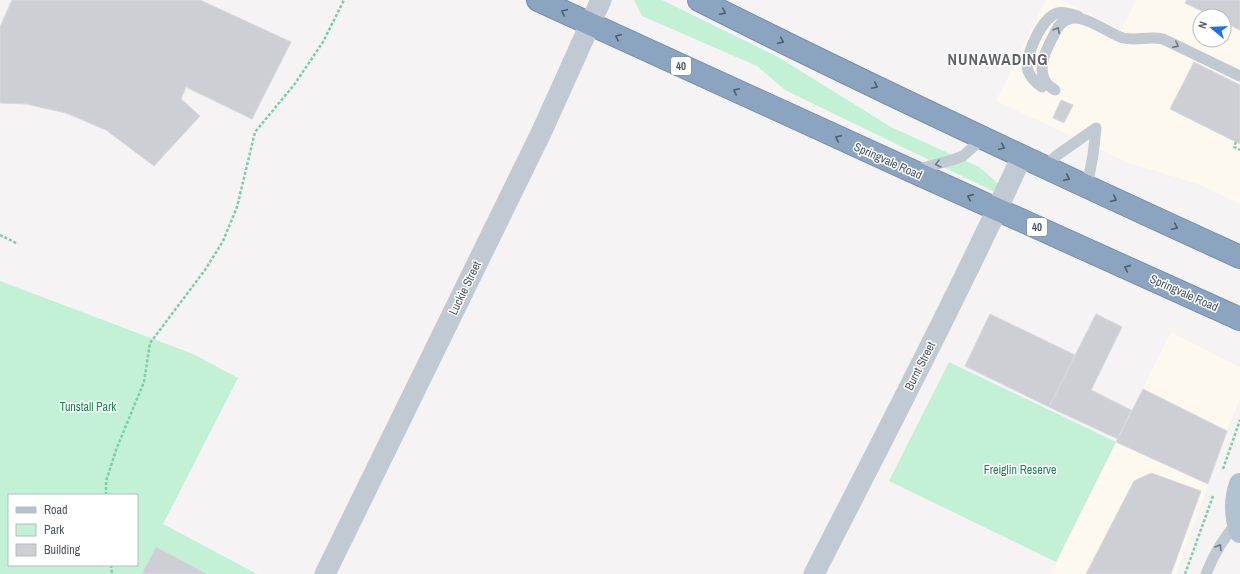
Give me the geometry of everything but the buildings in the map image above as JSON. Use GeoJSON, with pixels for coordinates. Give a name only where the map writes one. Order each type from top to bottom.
{"type":"FeatureCollection","features":[{"type":"Feature","properties":{"kind":"highway","name":"Springvale Road"},"geometry":{"type":"LineString","coordinates":[[538,0],[590,25],[1240,319]]}},
{"type":"Feature","properties":{"kind":"highway"},"geometry":{"type":"LineString","coordinates":[[699,0],[839,70],[1044,167],[1240,257]]}},
{"type":"Feature","properties":{"kind":"main road"},"geometry":{"type":"LineString","coordinates":[[1239,527],[1235,506],[1240,484]]}},
{"type":"Feature","properties":{"kind":"street","name":"Luckie Street"},"geometry":{"type":"LineString","coordinates":[[325,574],[542,131],[601,0]]}},
{"type":"Feature","properties":{"kind":"street","name":"Burnt Street"},"geometry":{"type":"LineString","coordinates":[[814,574],[928,350],[1022,156]]}},
{"type":"Feature","properties":{"kind":"lane"},"geometry":{"type":"LineString","coordinates":[[1042,87],[1032,78],[1028,70],[1030,51],[1044,23],[1056,13],[1062,12],[1070,13],[1124,38],[1131,39],[1156,37],[1163,39],[1240,76]]}},
{"type":"Feature","properties":{"kind":"lane"},"geometry":{"type":"LineString","coordinates":[[1054,90],[1047,84],[1042,68],[1043,59],[1047,49],[1062,23],[1074,18],[1089,21]]}},
{"type":"Feature","properties":{"kind":"lane"},"geometry":{"type":"LineString","coordinates":[[1044,167],[1056,156],[1096,128],[1087,187]]}},
{"type":"Feature","properties":{"kind":"lane"},"geometry":{"type":"LineString","coordinates":[[912,171],[963,156],[983,138]]}},
{"type":"Feature","properties":{"kind":"lane"},"geometry":{"type":"LineString","coordinates":[[1206,574],[1217,550],[1227,534],[1239,527]]}},
{"type":"Feature","properties":{"kind":"path"},"geometry":{"type":"LineString","coordinates":[[106,494],[106,481],[116,450],[144,382],[150,343],[206,270],[223,241],[237,207],[256,132],[294,85],[323,42],[344,0]]}},
{"type":"Feature","properties":{"kind":"path"},"geometry":{"type":"LineString","coordinates":[[1236,142],[1234,147],[1240,150]]}},
{"type":"Feature","properties":{"kind":"path"},"geometry":{"type":"LineString","coordinates":[[0,236],[18,244]]}},
{"type":"Feature","properties":{"kind":"shaded area"},"geometry":{"type":"Polygon","coordinates":[[[1046,0],[1063,0],[1121,31],[1136,0],[1240,0],[1240,204],[1198,184],[1129,163],[996,101],[1046,0]]]}},
{"type":"Feature","properties":{"kind":"shaded area"},"geometry":{"type":"Polygon","coordinates":[[[1171,332],[1240,367],[1240,397],[1176,574],[1051,574],[1171,332]]]}},
{"type":"Feature","properties":{"kind":"green space"},"geometry":{"type":"Polygon","coordinates":[[[634,0],[662,0],[778,57],[891,127],[979,167],[1000,185],[997,193],[785,90],[757,66],[642,16],[634,0]]]}},
{"type":"Feature","properties":{"kind":"green space","name":"Tunstall Park"},"geometry":{"type":"Polygon","coordinates":[[[0,281],[193,354],[238,378],[163,524],[257,574],[0,574],[0,281]]]}},
{"type":"Feature","properties":{"kind":"green space","name":"Freiglin Reserve"},"geometry":{"type":"Polygon","coordinates":[[[949,362],[1116,442],[1056,562],[889,481],[949,362]]]}},
{"type":"Feature","properties":{"kind":"district","name":"NUNAWADING"},"geometry":{"type":"Point","coordinates":[998,59]}}]}
